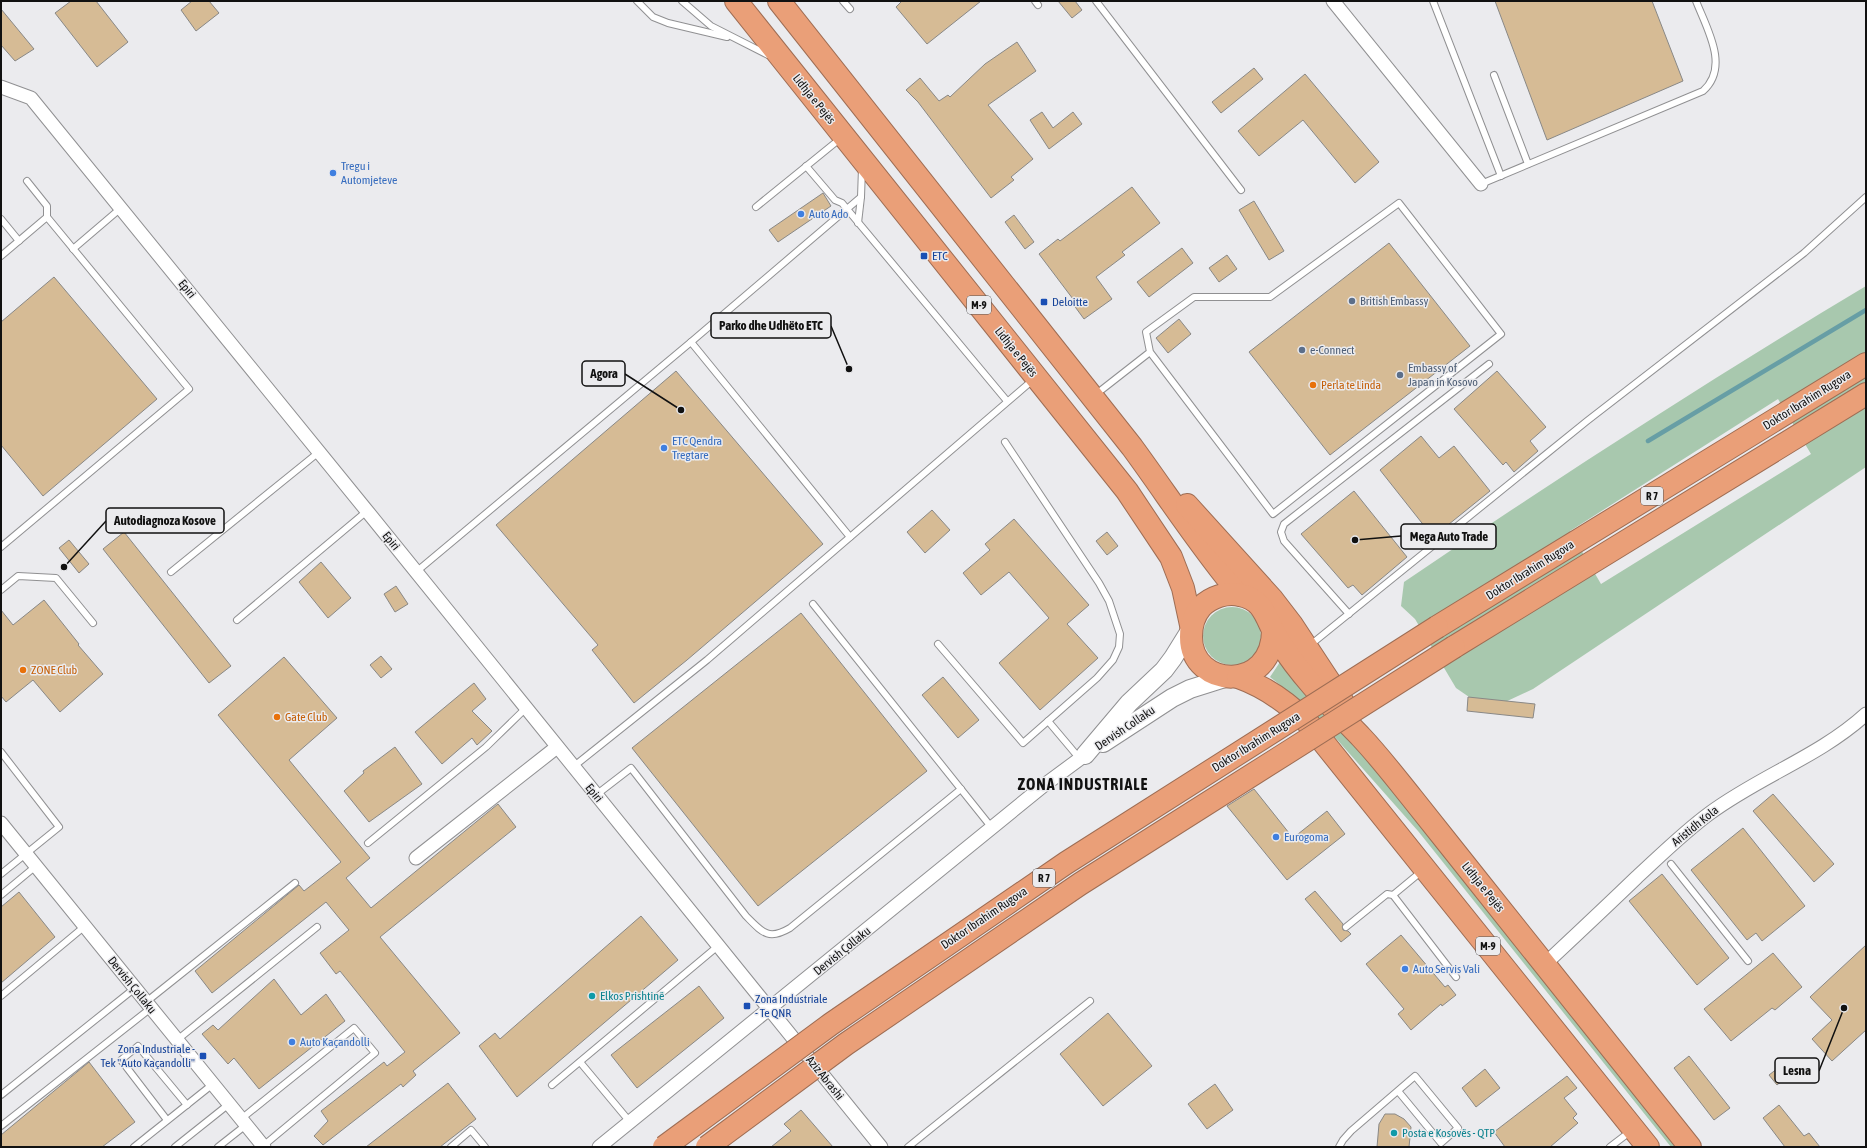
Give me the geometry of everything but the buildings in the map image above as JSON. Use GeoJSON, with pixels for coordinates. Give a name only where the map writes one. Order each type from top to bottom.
{"type":"FeatureCollection","features":[{"type":"Feature","properties":{"kind":"highway","name":"Lidhja e Pejës"},"geometry":{"type":"LineString","coordinates":[[736,1],[1126,491],[1161,540],[1178,572],[1191,627],[1191,643],[1195,656],[1204,666],[1215,674],[1254,682],[1274,693],[1290,705],[1308,723],[1426,868],[1648,1147]]}},
{"type":"Feature","properties":{"kind":"highway","name":"Lidhja e Pejës"},"geometry":{"type":"LineString","coordinates":[[779,1],[1132,447],[1165,491],[1198,541],[1241,595],[1252,600],[1262,608],[1269,618],[1273,630],[1295,664],[1312,686],[1373,750],[1690,1147]]}},
{"type":"Feature","properties":{"kind":"highway","name":"Doktor Ibrahim Rugova"},"geometry":{"type":"LineString","coordinates":[[664,1147],[837,1019],[1066,863],[1437,627],[1866,364]]}},
{"type":"Feature","properties":{"kind":"highway","name":"Doktor Ibrahim Rugova"},"geometry":{"type":"LineString","coordinates":[[707,1147],[846,1044],[1080,884],[1454,647],[1866,394]]}},
{"type":"Feature","properties":{"kind":"highway"},"geometry":{"type":"LineString","coordinates":[[1132,447],[1174,490],[1272,599],[1308,647],[1373,750]]}},
{"type":"Feature","properties":{"kind":"highway"},"geometry":{"type":"LineString","coordinates":[[1191,627],[1195,615],[1201,607],[1210,600],[1230,594],[1241,595]]}},
{"type":"Feature","properties":{"kind":"highway"},"geometry":{"type":"LineString","coordinates":[[1233,677],[1248,674],[1258,668],[1265,660],[1273,641],[1273,630]]}},
{"type":"Feature","properties":{"kind":"street"},"geometry":{"type":"LineString","coordinates":[[1333,1],[1481,184]]}},
{"type":"Feature","properties":{"kind":"street","name":"Epiri"},"geometry":{"type":"LineString","coordinates":[[1,87],[31,98],[367,511],[769,1010]]}},
{"type":"Feature","properties":{"kind":"street","name":"Dervish Collaku"},"geometry":{"type":"LineString","coordinates":[[1083,757],[1129,703],[1164,670],[1191,627]]}},
{"type":"Feature","properties":{"kind":"street","name":"Dervish Collaku"},"geometry":{"type":"LineString","coordinates":[[1083,757],[1172,698],[1190,690],[1233,677]]}},
{"type":"Feature","properties":{"kind":"street","name":"Aristidh Kola"},"geometry":{"type":"LineString","coordinates":[[1545,964],[1684,833],[1710,812],[1734,796],[1793,764],[1865,716]]}},
{"type":"Feature","properties":{"kind":"street"},"geometry":{"type":"LineString","coordinates":[[416,858],[557,746]]}},
{"type":"Feature","properties":{"kind":"street","name":"Dervish Çollaku"},"geometry":{"type":"LineString","coordinates":[[599,1147],[992,828],[1083,757]]}},
{"type":"Feature","properties":{"kind":"street","name":"Dervish Çollaku"},"geometry":{"type":"LineString","coordinates":[[1,823],[263,1146]]}},
{"type":"Feature","properties":{"kind":"street","name":"Aziz Abrashi"},"geometry":{"type":"LineString","coordinates":[[769,1010],[880,1147]]}},
{"type":"Feature","properties":{"kind":"lane"},"geometry":{"type":"LineString","coordinates":[[637,1],[653,17],[668,23],[738,39]]}},
{"type":"Feature","properties":{"kind":"lane"},"geometry":{"type":"LineString","coordinates":[[682,1],[711,26],[786,63]]}},
{"type":"Feature","properties":{"kind":"lane"},"geometry":{"type":"LineString","coordinates":[[843,1],[850,9]]}},
{"type":"Feature","properties":{"kind":"lane"},"geometry":{"type":"LineString","coordinates":[[1096,1],[1241,190]]}},
{"type":"Feature","properties":{"kind":"lane"},"geometry":{"type":"LineString","coordinates":[[1433,1],[1501,176]]}},
{"type":"Feature","properties":{"kind":"lane"},"geometry":{"type":"LineString","coordinates":[[1481,184],[1703,91],[1710,85],[1715,76],[1717,65],[1711,38],[1696,1]]}},
{"type":"Feature","properties":{"kind":"lane"},"geometry":{"type":"LineString","coordinates":[[1494,75],[1528,164]]}},
{"type":"Feature","properties":{"kind":"lane"},"geometry":{"type":"LineString","coordinates":[[756,207],[844,136]]}},
{"type":"Feature","properties":{"kind":"lane"},"geometry":{"type":"LineString","coordinates":[[858,223],[863,160]]}},
{"type":"Feature","properties":{"kind":"lane"},"geometry":{"type":"LineString","coordinates":[[806,166],[835,200],[842,203],[1007,401]]}},
{"type":"Feature","properties":{"kind":"lane"},"geometry":{"type":"LineString","coordinates":[[1,547],[189,389],[48,217],[47,206],[27,181]]}},
{"type":"Feature","properties":{"kind":"lane"},"geometry":{"type":"LineString","coordinates":[[416,572],[691,342],[861,197]]}},
{"type":"Feature","properties":{"kind":"lane"},"geometry":{"type":"LineString","coordinates":[[1308,647],[1587,421],[1804,253],[1866,197]]}},
{"type":"Feature","properties":{"kind":"lane"},"geometry":{"type":"LineString","coordinates":[[1399,203],[1501,334],[1273,514],[1150,352],[1146,332],[1194,297],[1270,297],[1399,203]]}},
{"type":"Feature","properties":{"kind":"lane"},"geometry":{"type":"LineString","coordinates":[[73,249],[121,208]]}},
{"type":"Feature","properties":{"kind":"lane"},"geometry":{"type":"LineString","coordinates":[[1,256],[48,217]]}},
{"type":"Feature","properties":{"kind":"lane"},"geometry":{"type":"LineString","coordinates":[[1,219],[19,241]]}},
{"type":"Feature","properties":{"kind":"lane"},"geometry":{"type":"LineString","coordinates":[[691,342],[850,537]]}},
{"type":"Feature","properties":{"kind":"lane"},"geometry":{"type":"LineString","coordinates":[[1093,397],[1150,352]]}},
{"type":"Feature","properties":{"kind":"lane"},"geometry":{"type":"LineString","coordinates":[[1349,614],[1284,541],[1281,532],[1284,524],[1489,364]]}},
{"type":"Feature","properties":{"kind":"lane"},"geometry":{"type":"LineString","coordinates":[[574,768],[707,660],[1036,377]]}},
{"type":"Feature","properties":{"kind":"lane"},"geometry":{"type":"LineString","coordinates":[[938,644],[1023,743],[1096,678],[1113,660],[1120,647],[1120,634],[1109,602],[1099,583],[1005,442]]}},
{"type":"Feature","properties":{"kind":"lane"},"geometry":{"type":"LineString","coordinates":[[171,572],[319,452]]}},
{"type":"Feature","properties":{"kind":"lane"},"geometry":{"type":"LineString","coordinates":[[237,620],[367,511]]}},
{"type":"Feature","properties":{"kind":"lane"},"geometry":{"type":"LineString","coordinates":[[1,590],[18,576],[56,578],[93,623]]}},
{"type":"Feature","properties":{"kind":"lane"},"geometry":{"type":"LineString","coordinates":[[813,604],[992,828]]}},
{"type":"Feature","properties":{"kind":"lane"},"geometry":{"type":"LineString","coordinates":[[368,843],[486,747],[526,708]]}},
{"type":"Feature","properties":{"kind":"lane"},"geometry":{"type":"LineString","coordinates":[[1048,721],[1083,757]]}},
{"type":"Feature","properties":{"kind":"lane"},"geometry":{"type":"LineString","coordinates":[[1,752],[59,827],[1,874]]}},
{"type":"Feature","properties":{"kind":"lane"},"geometry":{"type":"LineString","coordinates":[[596,795],[631,768],[746,916],[765,934],[773,936],[790,928],[961,789]]}},
{"type":"Feature","properties":{"kind":"lane"},"geometry":{"type":"LineString","coordinates":[[1671,864],[1748,961]]}},
{"type":"Feature","properties":{"kind":"lane"},"geometry":{"type":"LineString","coordinates":[[1,895],[36,866]]}},
{"type":"Feature","properties":{"kind":"lane"},"geometry":{"type":"LineString","coordinates":[[1393,895],[1426,868]]}},
{"type":"Feature","properties":{"kind":"lane"},"geometry":{"type":"LineString","coordinates":[[1,1126],[149,1005],[295,882]]}},
{"type":"Feature","properties":{"kind":"lane"},"geometry":{"type":"LineString","coordinates":[[1346,927],[1387,894],[1393,895],[1456,977]]}},
{"type":"Feature","properties":{"kind":"lane"},"geometry":{"type":"LineString","coordinates":[[1,996],[85,926]]}},
{"type":"Feature","properties":{"kind":"lane"},"geometry":{"type":"LineString","coordinates":[[177,1040],[317,927]]}},
{"type":"Feature","properties":{"kind":"lane"},"geometry":{"type":"LineString","coordinates":[[552,1085],[718,946]]}},
{"type":"Feature","properties":{"kind":"lane"},"geometry":{"type":"LineString","coordinates":[[1,1095],[135,988]]}},
{"type":"Feature","properties":{"kind":"lane"},"geometry":{"type":"LineString","coordinates":[[908,1147],[1090,1001]]}},
{"type":"Feature","properties":{"kind":"lane"},"geometry":{"type":"LineString","coordinates":[[218,1147],[244,1122],[354,1028],[375,1053],[263,1146]]}},
{"type":"Feature","properties":{"kind":"lane"},"geometry":{"type":"LineString","coordinates":[[167,1120],[121,1060],[138,1046],[187,1105]]}},
{"type":"Feature","properties":{"kind":"lane"},"geometry":{"type":"LineString","coordinates":[[580,1062],[630,1122]]}},
{"type":"Feature","properties":{"kind":"lane"},"geometry":{"type":"LineString","coordinates":[[1339,1147],[1342,1140],[1351,1131],[1415,1076],[1458,1128],[1441,1143],[1398,1091]]}},
{"type":"Feature","properties":{"kind":"lane"},"geometry":{"type":"LineString","coordinates":[[134,1147],[213,1084]]}},
{"type":"Feature","properties":{"kind":"lane"},"geometry":{"type":"LineString","coordinates":[[175,1147],[229,1104]]}},
{"type":"Feature","properties":{"kind":"lane"},"geometry":{"type":"LineString","coordinates":[[1610,1147],[1633,1129]]}},
{"type":"Feature","properties":{"kind":"lane"},"geometry":{"type":"LineString","coordinates":[[451,1147],[471,1130],[486,1147]]}},
{"type":"Feature","properties":{"kind":"green space"},"geometry":{"type":"Polygon","coordinates":[[[1866,286],[1866,467],[1533,689],[1488,710],[1456,688],[1415,619],[1401,606],[1404,582],[1633,431],[1749,357],[1866,286]],[[1778,399],[1570,531],[1601,584],[1811,454],[1778,399]]]}},
{"type":"Feature","properties":{"kind":"green space"},"geometry":{"type":"Polygon","coordinates":[[[1226,607],[1238,607],[1253,615],[1261,630],[1261,642],[1253,657],[1238,665],[1226,665],[1211,657],[1203,642],[1203,630],[1211,615],[1226,607]]]}},
{"type":"Feature","properties":{"kind":"green space"},"geometry":{"type":"Polygon","coordinates":[[[1282,659],[1406,805],[1682,1147],[1671,1147],[1418,831],[1310,709],[1270,677],[1282,659]]]}},
{"type":"Feature","properties":{"kind":"waterway"},"geometry":{"type":"LineString","coordinates":[[1648,441],[1866,310]]}},
{"type":"Feature","properties":{"kind":"place","name":"Tregu i Automjeteve"},"geometry":{"type":"Point","coordinates":[333,173]}},
{"type":"Feature","properties":{"kind":"place","name":"Auto Ado"},"geometry":{"type":"Point","coordinates":[801,214]}},
{"type":"Feature","properties":{"kind":"place","name":"ETC"},"geometry":{"type":"Point","coordinates":[924,256]}},
{"type":"Feature","properties":{"kind":"place","name":"British Embassy"},"geometry":{"type":"Point","coordinates":[1352,301]}},
{"type":"Feature","properties":{"kind":"place","name":"Deloitte"},"geometry":{"type":"Point","coordinates":[1044,302]}},
{"type":"Feature","properties":{"kind":"place","name":"e-Connect"},"geometry":{"type":"Point","coordinates":[1302,350]}},
{"type":"Feature","properties":{"kind":"place","name":"Parko dhe Udhëto ETC"},"geometry":{"type":"Point","coordinates":[849,369]}},
{"type":"Feature","properties":{"kind":"place","name":"Embassy of Japan in Kosovo"},"geometry":{"type":"Point","coordinates":[1400,375]}},
{"type":"Feature","properties":{"kind":"place","name":"Perla te Linda"},"geometry":{"type":"Point","coordinates":[1313,385]}},
{"type":"Feature","properties":{"kind":"place","name":"Agora"},"geometry":{"type":"Point","coordinates":[681,410]}},
{"type":"Feature","properties":{"kind":"place","name":"ETC Qendra Tregtare"},"geometry":{"type":"Point","coordinates":[664,448]}},
{"type":"Feature","properties":{"kind":"place","name":"Mega Auto Trade"},"geometry":{"type":"Point","coordinates":[1355,540]}},
{"type":"Feature","properties":{"kind":"place","name":"Autodiagnoza Kosove"},"geometry":{"type":"Point","coordinates":[64,567]}},
{"type":"Feature","properties":{"kind":"place","name":"ZONE Club"},"geometry":{"type":"Point","coordinates":[23,670]}},
{"type":"Feature","properties":{"kind":"place","name":"Gate Club"},"geometry":{"type":"Point","coordinates":[277,717]}},
{"type":"Feature","properties":{"kind":"place","name":"Eurogoma"},"geometry":{"type":"Point","coordinates":[1276,837]}},
{"type":"Feature","properties":{"kind":"place","name":"Auto Servis Vali"},"geometry":{"type":"Point","coordinates":[1405,969]}},
{"type":"Feature","properties":{"kind":"place","name":"Elkos Prishtinë"},"geometry":{"type":"Point","coordinates":[592,996]}},
{"type":"Feature","properties":{"kind":"place","name":"Zona Industriale - Te QNR"},"geometry":{"type":"Point","coordinates":[747,1006]}},
{"type":"Feature","properties":{"kind":"place","name":"Lesna"},"geometry":{"type":"Point","coordinates":[1844,1008]}},
{"type":"Feature","properties":{"kind":"place","name":"Auto Kaçandolli"},"geometry":{"type":"Point","coordinates":[292,1042]}},
{"type":"Feature","properties":{"kind":"place","name":"Zona Industriale - Tek \"Auto Kaçandolli\""},"geometry":{"type":"Point","coordinates":[203,1056]}},
{"type":"Feature","properties":{"kind":"place","name":"Posta e Kosovës - QTP"},"geometry":{"type":"Point","coordinates":[1394,1133]}},
{"type":"Feature","properties":{"kind":"district","name":"ZONA INDUSTRIALE"},"geometry":{"type":"Point","coordinates":[1083,784]}}]}
